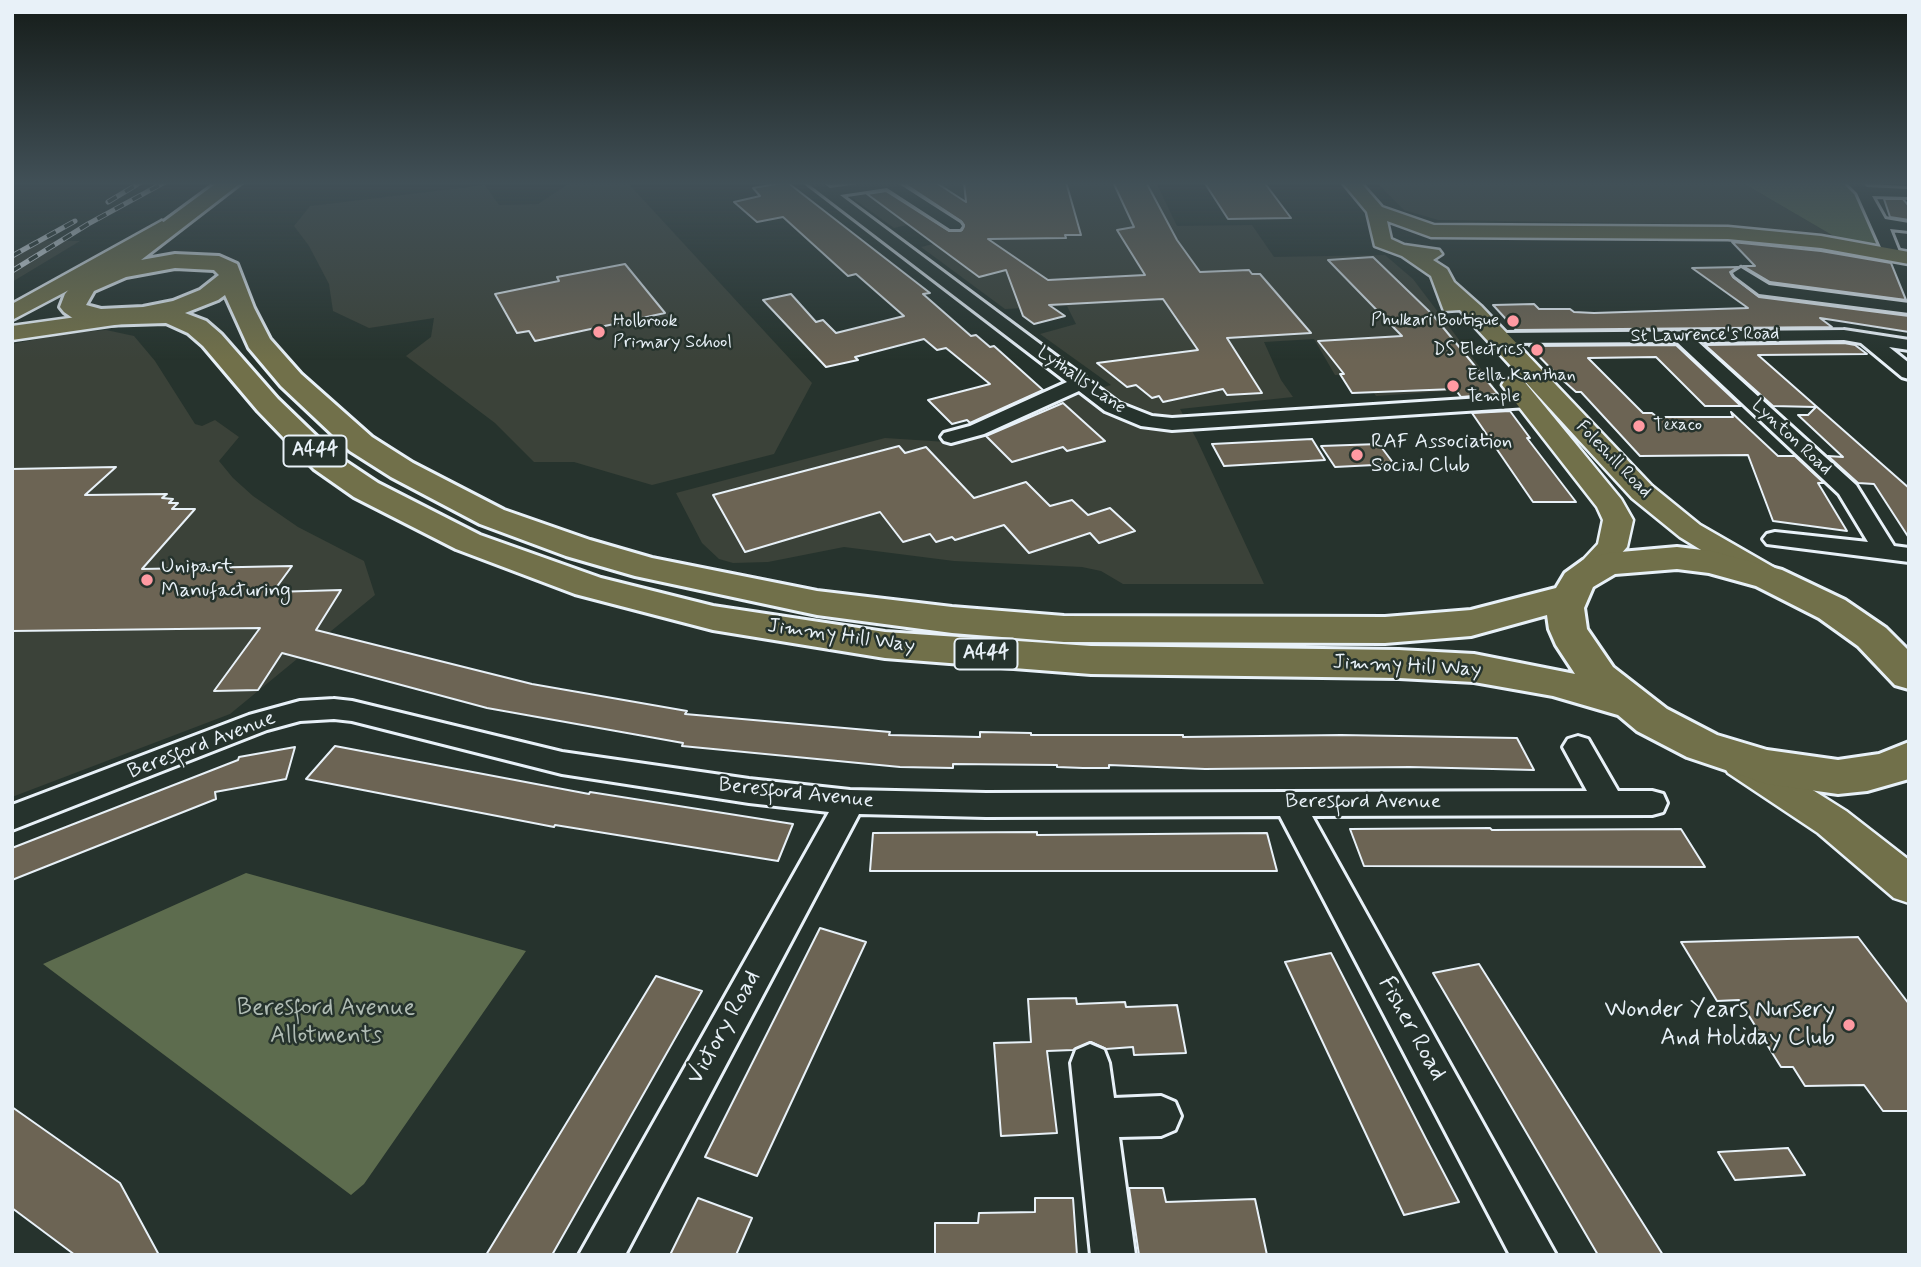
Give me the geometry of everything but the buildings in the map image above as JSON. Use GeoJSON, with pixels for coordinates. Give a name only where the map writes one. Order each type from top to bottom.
{"type":"FeatureCollection","features":[{"type":"Feature","properties":{"kind":"highway"},"geometry":{"type":"LineString","coordinates":[[104,277],[158,262],[201,260],[219,263],[229,270],[230,278],[209,295],[180,307],[135,316],[83,314],[73,307],[76,294],[156,241]]}},
{"type":"Feature","properties":{"kind":"highway"},"geometry":{"type":"LineString","coordinates":[[194,241],[192,248],[201,260]]}},
{"type":"Feature","properties":{"kind":"highway","name":"Jimmy Hill Way"},"geometry":{"type":"LineString","coordinates":[[230,278],[248,327],[291,380],[361,444],[413,477],[492,517],[578,548],[648,568],[817,603],[952,620],[1064,629],[1385,630],[1471,623],[1578,585],[1609,564],[1630,560],[1677,558],[1712,562],[1769,578],[1832,609]]}},
{"type":"Feature","properties":{"kind":"highway","name":"Jimmy Hill Way"},"geometry":{"type":"LineString","coordinates":[[135,316],[170,316],[197,327],[212,340],[268,405],[326,462],[366,490],[468,542],[588,586],[633,598],[713,618],[885,645],[1091,660],[1399,664],[1474,668],[1553,682],[1628,703]]}},
{"type":"Feature","properties":{"kind":"highway"},"geometry":{"type":"LineString","coordinates":[[1578,585],[1565,608],[1568,629],[1575,645],[1600,677],[1628,703],[1679,736],[1767,767],[1838,776],[1890,769],[1909,758]]}},
{"type":"Feature","properties":{"kind":"highway"},"geometry":{"type":"LineString","coordinates":[[1832,609],[1909,633]]}},
{"type":"Feature","properties":{"kind":"highway"},"geometry":{"type":"LineString","coordinates":[[1832,609],[1872,637],[1909,675]]}},
{"type":"Feature","properties":{"kind":"main road"},"geometry":{"type":"LineString","coordinates":[[12,313],[142,241]]}},
{"type":"Feature","properties":{"kind":"main road","name":"Foleshill Road"},"geometry":{"type":"LineString","coordinates":[[1382,241],[1410,253],[1444,280],[1642,492],[1690,531],[1769,578]]}},
{"type":"Feature","properties":{"kind":"main road"},"geometry":{"type":"LineString","coordinates":[[1450,241],[1451,248]]}},
{"type":"Feature","properties":{"kind":"main road"},"geometry":{"type":"LineString","coordinates":[[1410,253],[1439,254],[1466,241]]}},
{"type":"Feature","properties":{"kind":"main road"},"geometry":{"type":"LineString","coordinates":[[1812,241],[1900,256]]}},
{"type":"Feature","properties":{"kind":"main road"},"geometry":{"type":"LineString","coordinates":[[1451,248],[1443,256],[1444,280],[1452,307],[1476,341],[1611,505],[1618,520],[1612,547],[1578,585]]}},
{"type":"Feature","properties":{"kind":"main road"},"geometry":{"type":"LineString","coordinates":[[12,319],[76,294]]}},
{"type":"Feature","properties":{"kind":"main road"},"geometry":{"type":"LineString","coordinates":[[12,333],[135,316]]}},
{"type":"Feature","properties":{"kind":"main road"},"geometry":{"type":"LineString","coordinates":[[1727,755],[1787,790],[1832,822],[1909,885]]}},
{"type":"Feature","properties":{"kind":"street","name":"Lythalls Lane"},"geometry":{"type":"LineString","coordinates":[[890,241],[1081,383],[1130,416],[1148,422],[1172,424],[1528,401]]}},
{"type":"Feature","properties":{"kind":"street"},"geometry":{"type":"LineString","coordinates":[[1741,274],[1765,290],[1785,290],[1909,308]]}},
{"type":"Feature","properties":{"kind":"street","name":"St Lawrence's Road"},"geometry":{"type":"LineString","coordinates":[[1500,338],[1844,335],[1909,345]]}},
{"type":"Feature","properties":{"kind":"street","name":"Lynton Road"},"geometry":{"type":"LineString","coordinates":[[1681,336],[1848,490],[1897,553]]}},
{"type":"Feature","properties":{"kind":"street"},"geometry":{"type":"LineString","coordinates":[[1865,337],[1909,373]]}},
{"type":"Feature","properties":{"kind":"street"},"geometry":{"type":"LineString","coordinates":[[951,437],[977,430],[1081,383]]}},
{"type":"Feature","properties":{"kind":"street"},"geometry":{"type":"LineString","coordinates":[[1775,539],[1897,553]]}},
{"type":"Feature","properties":{"kind":"street","name":"Beresford Avenue"},"geometry":{"type":"LineString","coordinates":[[12,818],[259,722],[300,711],[334,709],[352,711],[562,763],[749,791],[850,802],[986,805],[1608,801],[1653,803]]}},
{"type":"Feature","properties":{"kind":"street"},"geometry":{"type":"LineString","coordinates":[[1578,747],[1608,801]]}},
{"type":"Feature","properties":{"kind":"street","name":"Victory Road"},"geometry":{"type":"LineString","coordinates":[[601,1255],[850,802]]}},
{"type":"Feature","properties":{"kind":"street","name":"Fisher Road"},"geometry":{"type":"LineString","coordinates":[[1289,803],[1534,1255]]}},
{"type":"Feature","properties":{"kind":"street"},"geometry":{"type":"LineString","coordinates":[[1090,1063],[1113,1255]]}},
{"type":"Feature","properties":{"kind":"street"},"geometry":{"type":"LineString","coordinates":[[1096,1118],[1161,1116]]}},
{"type":"Feature","properties":{"kind":"shaded area"},"geometry":{"type":"Polygon","coordinates":[[[32,241],[80,241],[12,282],[12,253],[32,241]]]}},
{"type":"Feature","properties":{"kind":"shaded area","name":"Holbrook Primary School"},"geometry":{"type":"Polygon","coordinates":[[[305,241],[681,241],[812,383],[774,454],[652,485],[574,462],[534,462],[495,423],[406,356],[431,337],[434,318],[369,328],[333,311],[329,284],[305,241]]]}},
{"type":"Feature","properties":{"kind":"shaded area"},"geometry":{"type":"Polygon","coordinates":[[[944,241],[1263,241],[1274,257],[1385,255],[1413,279],[1494,386],[1376,396],[1361,374],[1335,375],[1314,339],[1264,342],[1281,380],[1293,397],[1180,409],[1264,584],[1123,584],[1101,571],[1082,567],[954,561],[844,547],[768,562],[733,563],[719,559],[702,543],[676,493],[885,438],[947,442],[973,435],[1055,401],[1111,385],[1040,334],[1076,324],[1067,306],[1005,309],[921,247],[944,241]]]}},
{"type":"Feature","properties":{"kind":"shaded area"},"geometry":{"type":"Polygon","coordinates":[[[106,330],[134,336],[155,361],[195,424],[202,426],[215,420],[239,437],[219,461],[233,478],[253,496],[298,527],[364,561],[375,595],[230,714],[12,797],[12,344],[70,333],[106,330]]]}},
{"type":"Feature","properties":{"kind":"green space"},"geometry":{"type":"Polygon","coordinates":[[[1843,241],[1883,241],[1888,252],[1843,241]]]}},
{"type":"Feature","properties":{"kind":"green space","name":"Beresford Avenue Allotments"},"geometry":{"type":"Polygon","coordinates":[[[246,873],[526,951],[364,1184],[351,1195],[43,964],[246,873]]]}},
{"type":"Feature","properties":{"kind":"railway"},"geometry":{"type":"LineString","coordinates":[[12,256],[39,241]]}},
{"type":"Feature","properties":{"kind":"railway"},"geometry":{"type":"LineString","coordinates":[[12,271],[60,241]]}},
{"type":"Feature","properties":{"kind":"place","name":"Phulkari Boutique"},"geometry":{"type":"Point","coordinates":[1513,321]}},
{"type":"Feature","properties":{"kind":"place","name":"Holbrook Primary School"},"geometry":{"type":"Point","coordinates":[599,332]}},
{"type":"Feature","properties":{"kind":"place","name":"DS Electrics"},"geometry":{"type":"Point","coordinates":[1537,350]}},
{"type":"Feature","properties":{"kind":"place","name":"Eella Kanthan Temple"},"geometry":{"type":"Point","coordinates":[1453,386]}},
{"type":"Feature","properties":{"kind":"place","name":"Texaco"},"geometry":{"type":"Point","coordinates":[1639,426]}},
{"type":"Feature","properties":{"kind":"place","name":"RAF Association Social Club"},"geometry":{"type":"Point","coordinates":[1357,455]}},
{"type":"Feature","properties":{"kind":"place","name":"Unipart Manufacturing"},"geometry":{"type":"Point","coordinates":[147,580]}},
{"type":"Feature","properties":{"kind":"place","name":"Wonder Years Nursery And Holiday Club"},"geometry":{"type":"Point","coordinates":[1849,1025]}}]}
